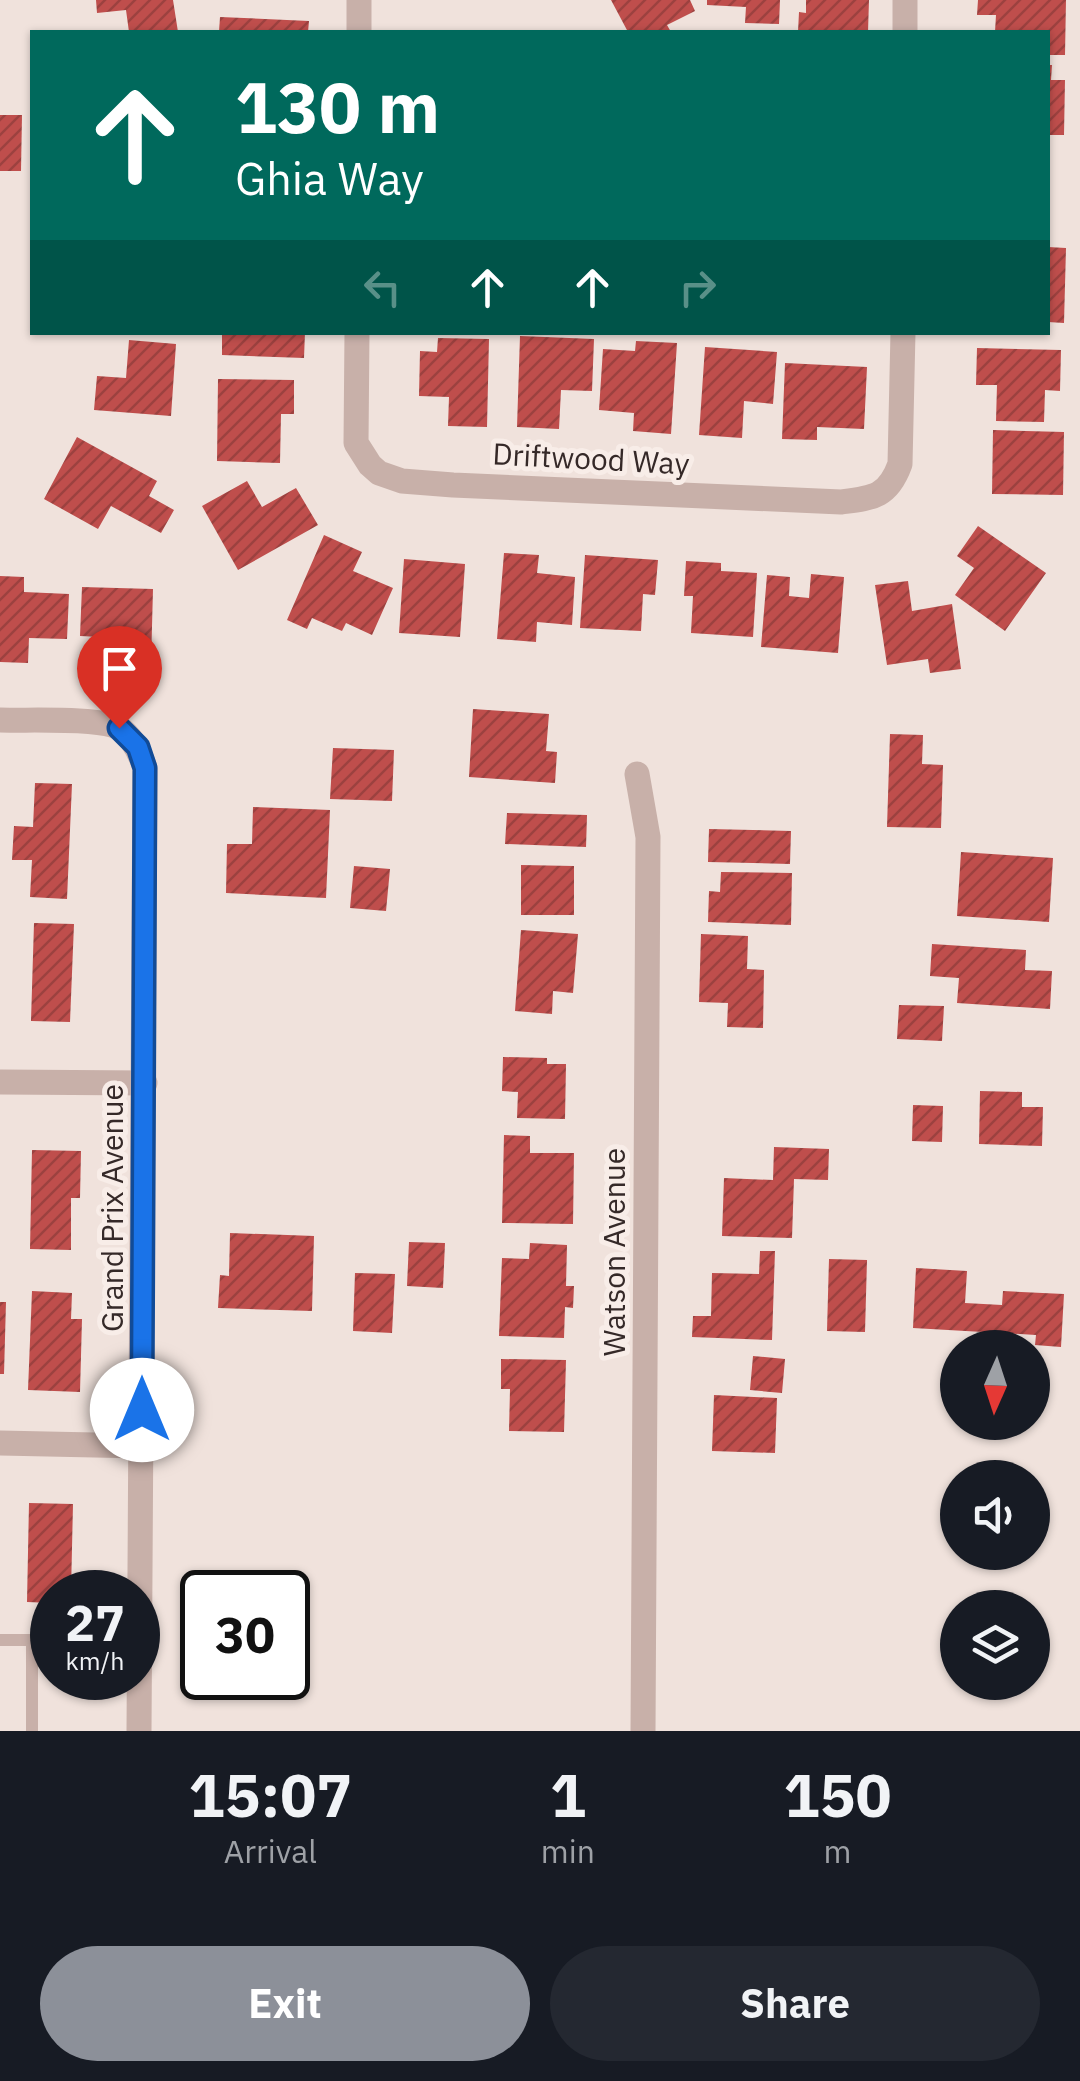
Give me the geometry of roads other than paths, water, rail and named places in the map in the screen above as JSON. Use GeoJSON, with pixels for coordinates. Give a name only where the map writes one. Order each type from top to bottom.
{"type":"FeatureCollection","features":[{"type":"Feature","properties":{"kind":"street"},"geometry":{"type":"LineString","coordinates":[[359,30],[360,0]]}},
{"type":"Feature","properties":{"kind":"street"},"geometry":{"type":"LineString","coordinates":[[905,0],[905,30]]}},
{"type":"Feature","properties":{"kind":"street","name":"Driftwood Way"},"geometry":{"type":"LineString","coordinates":[[357,335],[356,443],[379,474],[402,481],[815,500],[875,498],[894,480],[903,434],[903,335]]}},
{"type":"Feature","properties":{"kind":"street","name":"Grand Prix Avenue"},"geometry":{"type":"LineString","coordinates":[[0,720],[100,722],[119,728],[138,747],[145,768],[140,1731]]}},
{"type":"Feature","properties":{"kind":"street","name":"Watson Avenue"},"geometry":{"type":"LineString","coordinates":[[638,774],[648,837],[644,1731]]}},
{"type":"Feature","properties":{"kind":"street"},"geometry":{"type":"LineString","coordinates":[[0,1082],[145,1084]]}},
{"type":"Feature","properties":{"kind":"street"},"geometry":{"type":"LineString","coordinates":[[0,1443],[142,1446]]}},
{"type":"Feature","properties":{"kind":"lane"},"geometry":{"type":"LineString","coordinates":[[0,1640],[32,1640],[32,1731]]}}]}
